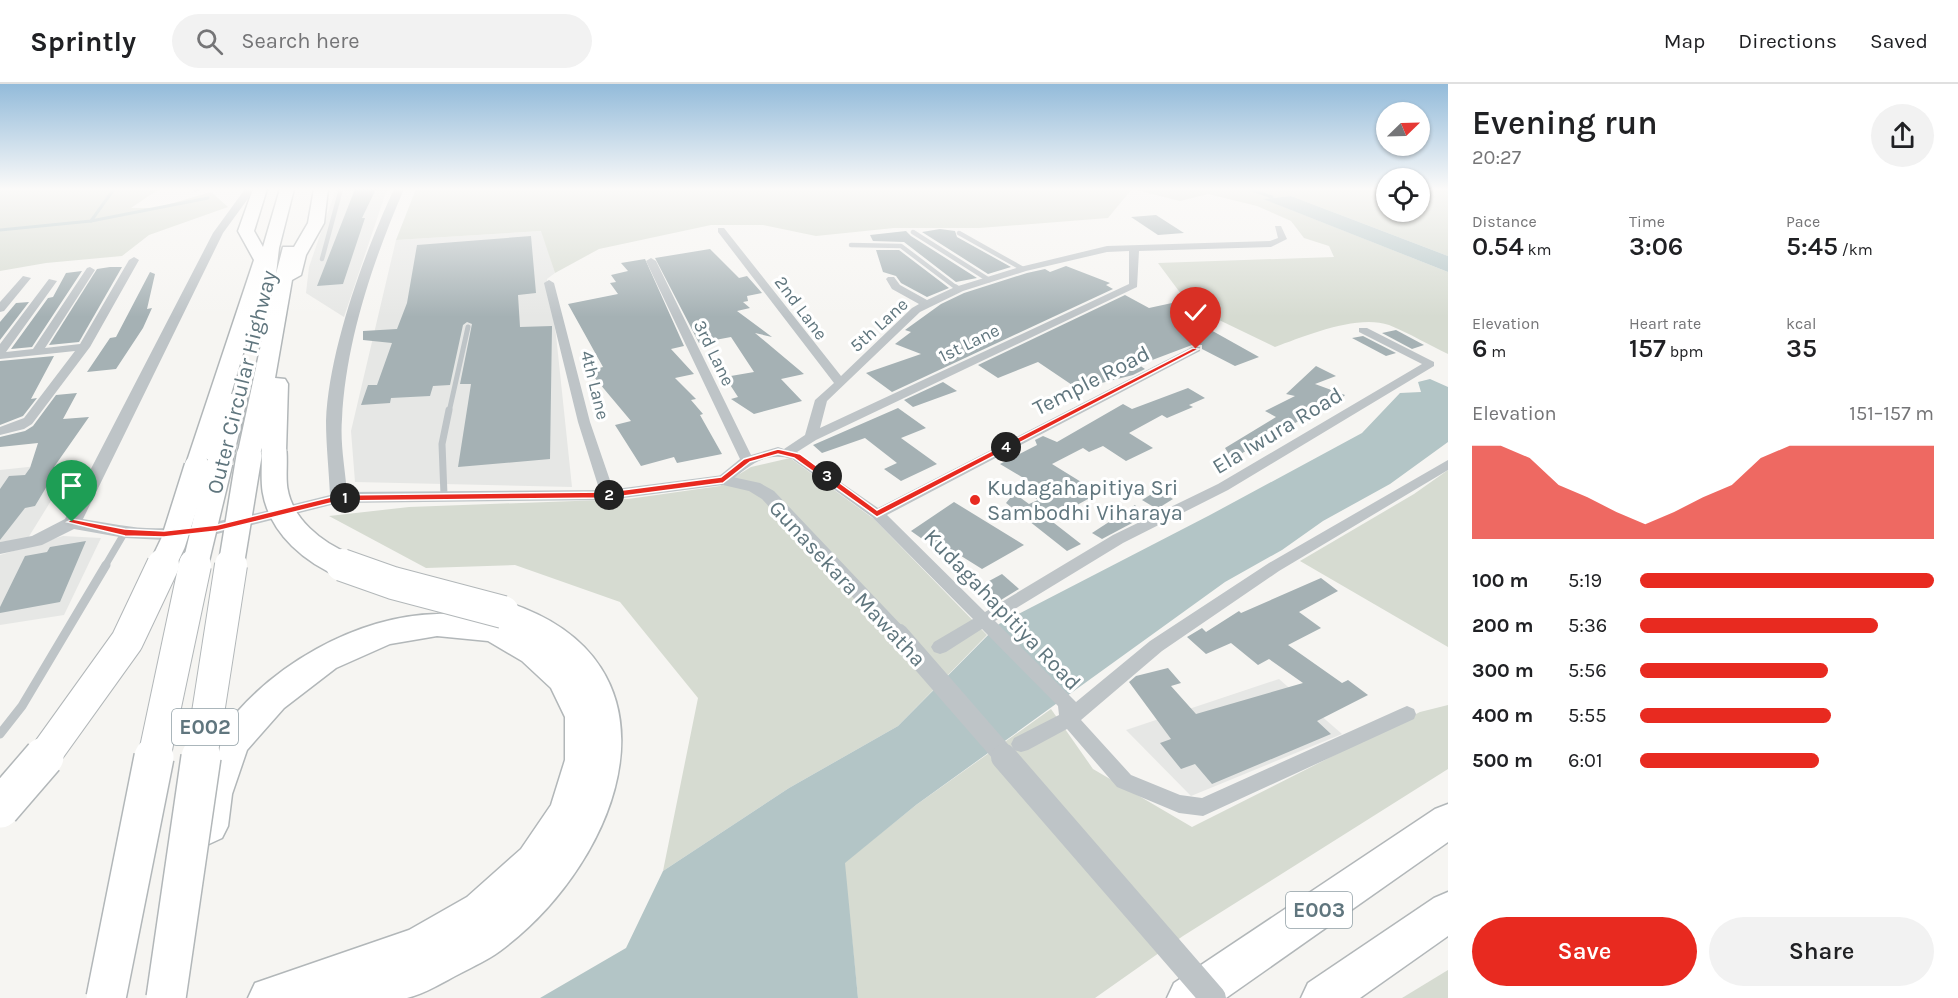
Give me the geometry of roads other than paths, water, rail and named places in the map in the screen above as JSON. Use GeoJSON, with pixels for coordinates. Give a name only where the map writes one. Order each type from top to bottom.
{"type":"FeatureCollection","features":[{"type":"Feature","properties":{"kind":"highway"},"geometry":{"type":"LineString","coordinates":[[247,232],[273,255]]}},
{"type":"Feature","properties":{"kind":"highway"},"geometry":{"type":"LineString","coordinates":[[259,232],[273,255]]}},
{"type":"Feature","properties":{"kind":"highway"},"geometry":{"type":"LineString","coordinates":[[268,232],[273,255]]}},
{"type":"Feature","properties":{"kind":"highway","name":"Outer Circular Highway"},"geometry":{"type":"LineString","coordinates":[[166,998],[219,635],[235,459],[278,232]]}},
{"type":"Feature","properties":{"kind":"highway"},"geometry":{"type":"LineString","coordinates":[[273,255],[281,232]]}},
{"type":"Feature","properties":{"kind":"highway","name":"Outer Circular Highway"},"geometry":{"type":"LineString","coordinates":[[106,998],[177,640],[235,459],[273,255],[291,232]]}},
{"type":"Feature","properties":{"kind":"highway"},"geometry":{"type":"LineString","coordinates":[[273,255],[297,242],[300,232]]}},
{"type":"Feature","properties":{"kind":"highway"},"geometry":{"type":"LineString","coordinates":[[0,808],[35,769],[128,641],[172,543],[235,459],[277,368],[290,281],[298,255],[311,232]]}},
{"type":"Feature","properties":{"kind":"highway"},"geometry":{"type":"LineString","coordinates":[[235,459],[276,493],[298,536],[320,552],[347,567],[400,585],[503,612],[550,635],[587,670],[607,718],[604,773],[578,837],[538,892],[486,937],[414,975],[352,998]]}},
{"type":"Feature","properties":{"kind":"highway"},"geometry":{"type":"LineString","coordinates":[[178,998],[214,794],[232,742],[272,698],[325,659],[385,633],[437,625],[494,630],[533,652],[563,679],[582,717],[582,760],[567,812],[535,862],[481,911],[419,948],[270,998]]}},
{"type":"Feature","properties":{"kind":"highway","name":"E003"},"geometry":{"type":"LineString","coordinates":[[1189,998],[1448,821]]}},
{"type":"Feature","properties":{"kind":"highway"},"geometry":{"type":"LineString","coordinates":[[1323,998],[1448,912]]}},
{"type":"Feature","properties":{"kind":"street"},"geometry":{"type":"LineString","coordinates":[[0,548],[36,542],[72,522],[219,232]]}},
{"type":"Feature","properties":{"kind":"street"},"geometry":{"type":"LineString","coordinates":[[339,498],[334,421],[341,364],[374,245],[380,232]]}},
{"type":"Feature","properties":{"kind":"street","name":"2nd Lane"},"geometry":{"type":"LineString","coordinates":[[723,232],[840,383]]}},
{"type":"Feature","properties":{"kind":"street","name":"5th Lane"},"geometry":{"type":"LineString","coordinates":[[840,383],[916,310],[959,289],[1023,269],[1107,249],[1271,244],[1283,239],[1280,232]]}},
{"type":"Feature","properties":{"kind":"street","name":"1st Lane"},"geometry":{"type":"LineString","coordinates":[[788,452],[811,437],[1134,285],[1134,249]]}},
{"type":"Feature","properties":{"kind":"street"},"geometry":{"type":"LineString","coordinates":[[0,431],[20,426],[28,421],[84,347],[134,260]]}},
{"type":"Feature","properties":{"kind":"street","name":"3rd Lane"},"geometry":{"type":"LineString","coordinates":[[651,261],[747,460]]}},
{"type":"Feature","properties":{"kind":"street"},"geometry":{"type":"LineString","coordinates":[[37,351],[90,270]]}},
{"type":"Feature","properties":{"kind":"street"},"geometry":{"type":"LineString","coordinates":[[0,309],[26,278]]}},
{"type":"Feature","properties":{"kind":"street"},"geometry":{"type":"LineString","coordinates":[[891,279],[896,287],[928,304]]}},
{"type":"Feature","properties":{"kind":"street"},"geometry":{"type":"LineString","coordinates":[[0,354],[51,281]]}},
{"type":"Feature","properties":{"kind":"street","name":"4th Lane"},"geometry":{"type":"LineString","coordinates":[[549,283],[584,422],[608,495]]}},
{"type":"Feature","properties":{"kind":"street","name":"Ela Iwura Road"},"geometry":{"type":"LineString","coordinates":[[986,621],[1118,539],[1223,487],[1430,364],[1363,330]]}},
{"type":"Feature","properties":{"kind":"street"},"geometry":{"type":"LineString","coordinates":[[0,354],[84,347]]}},
{"type":"Feature","properties":{"kind":"street","name":"Temple Road"},"geometry":{"type":"LineString","coordinates":[[877,514],[1196,349]]}},
{"type":"Feature","properties":{"kind":"street"},"geometry":{"type":"LineString","coordinates":[[811,437],[821,400],[840,383]]}},
{"type":"Feature","properties":{"kind":"street"},"geometry":{"type":"LineString","coordinates":[[723,480],[747,460],[778,451],[788,452]]}},
{"type":"Feature","properties":{"kind":"street","name":"Kudagahapitiya Road"},"geometry":{"type":"LineString","coordinates":[[788,452],[824,474],[877,514],[1000,635],[1068,711],[1124,781],[1179,804],[1203,807],[1407,714]]}},
{"type":"Feature","properties":{"kind":"street"},"geometry":{"type":"LineString","coordinates":[[1021,744],[1165,639],[1274,567],[1448,464]]}},
{"type":"Feature","properties":{"kind":"street","name":"Gunasekara Mawatha"},"geometry":{"type":"LineString","coordinates":[[72,522],[125,532],[164,534],[217,528],[339,498],[444,495],[608,495],[723,480],[754,488],[768,495],[898,634],[1213,998]]}},
{"type":"Feature","properties":{"kind":"street"},"geometry":{"type":"LineString","coordinates":[[940,647],[986,621]]}},
{"type":"Feature","properties":{"kind":"lane"},"geometry":{"type":"LineString","coordinates":[[322,259],[329,232]]}},
{"type":"Feature","properties":{"kind":"lane"},"geometry":{"type":"LineString","coordinates":[[913,232],[944,254],[989,280]]}},
{"type":"Feature","properties":{"kind":"lane"},"geometry":{"type":"LineString","coordinates":[[959,234],[1023,269]]}},
{"type":"Feature","properties":{"kind":"lane"},"geometry":{"type":"LineString","coordinates":[[851,245],[901,246],[959,289]]}},
{"type":"Feature","properties":{"kind":"lane"},"geometry":{"type":"LineString","coordinates":[[444,495],[442,444],[468,327]]}},
{"type":"Feature","properties":{"kind":"lane"},"geometry":{"type":"LineString","coordinates":[[0,734],[22,706],[125,532]]}},
{"type":"Feature","properties":{"kind":"place","name":"Kudagahapitiya Sri Sambodhi Viharaya"},"geometry":{"type":"Point","coordinates":[975,500]}}]}
